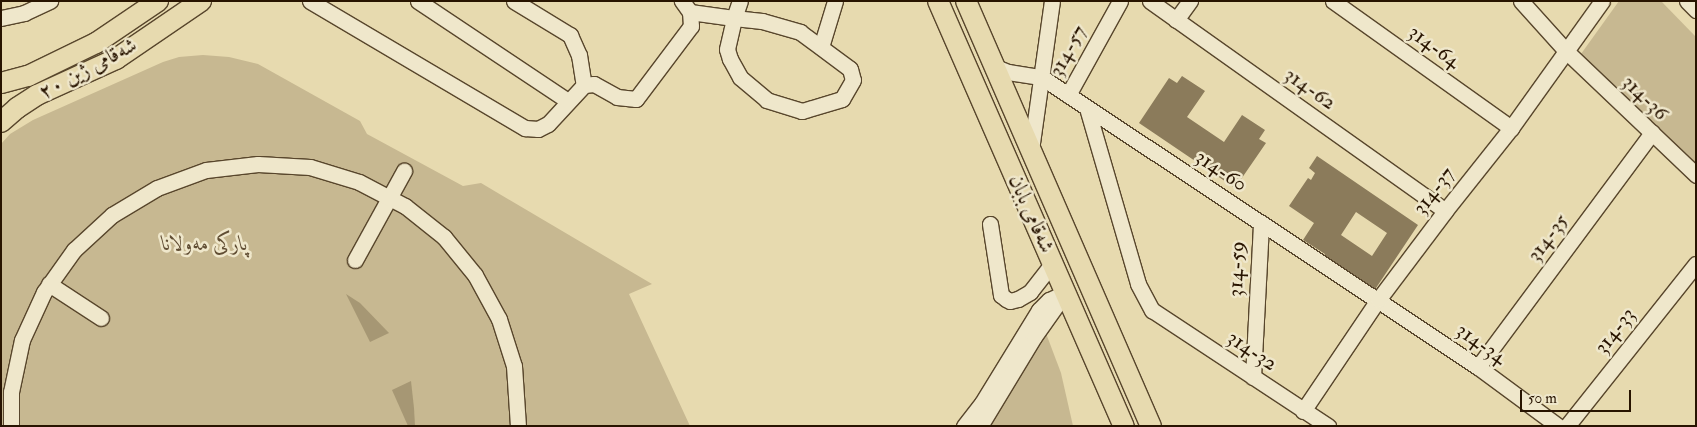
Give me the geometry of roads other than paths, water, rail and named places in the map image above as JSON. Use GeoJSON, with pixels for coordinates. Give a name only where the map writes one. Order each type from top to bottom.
{"type":"FeatureCollection","features":[{"type":"Feature","properties":{"kind":"main road","name":"شەقامی ژین ٢٠"},"geometry":{"type":"LineString","coordinates":[[1,83],[28,76],[96,43],[158,1]]}},
{"type":"Feature","properties":{"kind":"main road","name":"شەقامی ژین ٢٠"},"geometry":{"type":"LineString","coordinates":[[1,122],[17,108],[37,96],[116,59],[201,1]]}},
{"type":"Feature","properties":{"kind":"main road","name":"شەقامی بابان"},"geometry":{"type":"LineString","coordinates":[[938,1],[1124,426]]}},
{"type":"Feature","properties":{"kind":"main road"},"geometry":{"type":"LineString","coordinates":[[966,1],[1150,426]]}},
{"type":"Feature","properties":{"kind":"main road"},"geometry":{"type":"LineString","coordinates":[[1054,266],[1077,259]]}},
{"type":"Feature","properties":{"kind":"main road"},"geometry":{"type":"LineString","coordinates":[[1065,293],[1088,284]]}},
{"type":"Feature","properties":{"kind":"main road"},"geometry":{"type":"LineString","coordinates":[[1082,329],[1108,426]]}},
{"type":"Feature","properties":{"kind":"street"},"geometry":{"type":"LineString","coordinates":[[310,1],[525,128],[538,129],[548,124],[584,85],[594,84],[617,97],[636,99],[691,26],[686,7],[734,18],[762,21],[800,32],[850,69],[852,80],[842,99],[802,112],[767,100],[740,77],[730,60],[727,49],[734,18],[740,1]]}},
{"type":"Feature","properties":{"kind":"street"},"geometry":{"type":"LineString","coordinates":[[418,1],[568,101]]}},
{"type":"Feature","properties":{"kind":"street"},"geometry":{"type":"LineString","coordinates":[[514,1],[570,35],[579,55],[584,85]]}},
{"type":"Feature","properties":{"kind":"street"},"geometry":{"type":"LineString","coordinates":[[822,48],[835,1]]}},
{"type":"Feature","properties":{"kind":"street"},"geometry":{"type":"LineString","coordinates":[[1031,150],[1052,1]]}},
{"type":"Feature","properties":{"kind":"street","name":"314-57"},"geometry":{"type":"LineString","coordinates":[[1068,95],[1120,1]]}},
{"type":"Feature","properties":{"kind":"street","name":"314-62"},"geometry":{"type":"LineString","coordinates":[[1150,1],[1444,211]]}},
{"type":"Feature","properties":{"kind":"street"},"geometry":{"type":"LineString","coordinates":[[1176,20],[1190,1]]}},
{"type":"Feature","properties":{"kind":"street","name":"314-64"},"geometry":{"type":"LineString","coordinates":[[1334,1],[1511,128]]}},
{"type":"Feature","properties":{"kind":"street","name":"314-36"},"geometry":{"type":"LineString","coordinates":[[1521,1],[1566,51],[1696,175]]}},
{"type":"Feature","properties":{"kind":"street","name":"314-37"},"geometry":{"type":"LineString","coordinates":[[1303,411],[1378,300],[1444,211],[1511,128],[1602,1]]}},
{"type":"Feature","properties":{"kind":"street"},"geometry":{"type":"LineString","coordinates":[[1687,1],[1696,10]]}},
{"type":"Feature","properties":{"kind":"street"},"geometry":{"type":"LineString","coordinates":[[1,18],[43,4]]}},
{"type":"Feature","properties":{"kind":"street"},"geometry":{"type":"LineString","coordinates":[[993,66],[1008,72],[1041,77]]}},
{"type":"Feature","properties":{"kind":"street","name":"314-60"},"geometry":{"type":"LineString","coordinates":[[1041,77],[1378,300]]}},
{"type":"Feature","properties":{"kind":"street","name":"314-32"},"geometry":{"type":"LineString","coordinates":[[1087,108],[1138,284],[1152,310],[1328,426]]}},
{"type":"Feature","properties":{"kind":"street","name":"314-35"},"geometry":{"type":"LineString","coordinates":[[1478,368],[1652,133]]}},
{"type":"Feature","properties":{"kind":"street"},"geometry":{"type":"LineString","coordinates":[[11,426],[11,392],[22,340],[49,284],[74,250],[112,215],[157,188],[206,170],[258,164],[310,168],[359,182],[406,206],[444,237],[476,275],[499,319],[514,366],[518,426]]}},
{"type":"Feature","properties":{"kind":"street"},"geometry":{"type":"LineString","coordinates":[[355,260],[404,171]]}},
{"type":"Feature","properties":{"kind":"street","name":"314-59"},"geometry":{"type":"LineString","coordinates":[[1253,377],[1261,223]]}},
{"type":"Feature","properties":{"kind":"street"},"geometry":{"type":"LineString","coordinates":[[990,224],[1001,295],[1006,299],[1010,301],[1018,299],[1030,292],[1054,266]]}},
{"type":"Feature","properties":{"kind":"street","name":"314-33"},"geometry":{"type":"LineString","coordinates":[[1567,426],[1696,264]]}},
{"type":"Feature","properties":{"kind":"street"},"geometry":{"type":"LineString","coordinates":[[49,284],[101,318]]}},
{"type":"Feature","properties":{"kind":"street"},"geometry":{"type":"LineString","coordinates":[[964,426],[982,403],[1039,310],[1049,300],[1065,293]]}},
{"type":"Feature","properties":{"kind":"street"},"geometry":{"type":"LineString","coordinates":[[980,426],[1034,338],[1065,293]]}},
{"type":"Feature","properties":{"kind":"street","name":"314-34"},"geometry":{"type":"LineString","coordinates":[[1378,300],[1478,368],[1558,426]]}},
{"type":"Feature","properties":{"kind":"park label","name":"پارکی مەولانا"},"geometry":{"type":"Point","coordinates":[205,244]}}]}
